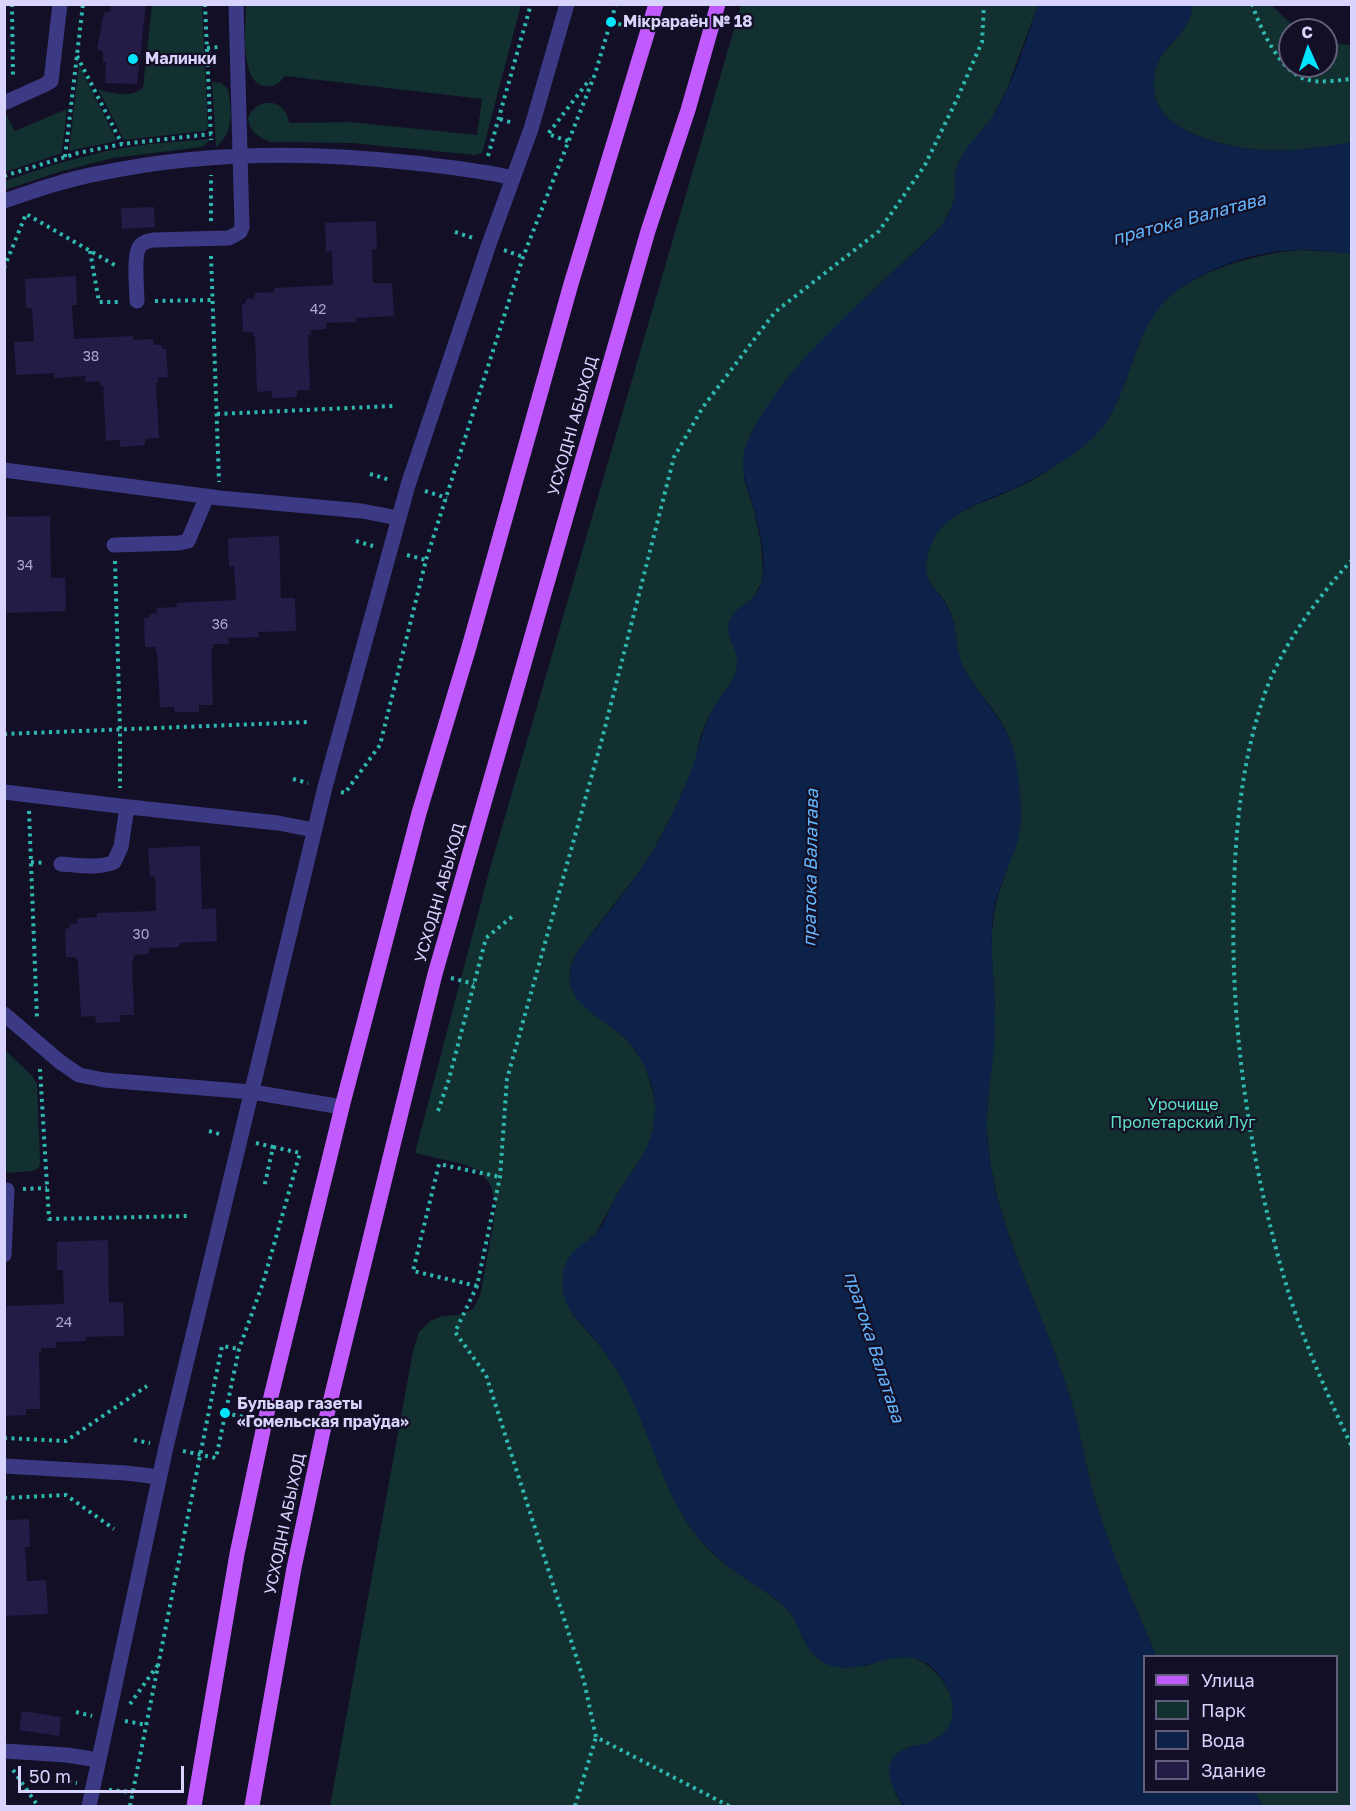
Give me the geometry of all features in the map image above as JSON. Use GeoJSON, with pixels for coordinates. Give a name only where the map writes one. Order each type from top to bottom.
{"type":"FeatureCollection","features":[{"type":"Feature","properties":{"kind":"main road"},"geometry":{"type":"LineString","coordinates":[[194,1806],[237,1554],[262,1432],[342,1107],[419,813],[469,647],[571,284],[656,4]]}},
{"type":"Feature","properties":{"kind":"main road","name":"УСХОДНІ АБЫХОД"},"geometry":{"type":"LineString","coordinates":[[252,1806],[294,1568],[323,1431],[435,974],[638,265],[688,110],[718,4]]}},
{"type":"Feature","properties":{"kind":"street"},"geometry":{"type":"LineString","coordinates":[[9,101],[51,81],[60,4]]}},
{"type":"Feature","properties":{"kind":"street"},"geometry":{"type":"LineString","coordinates":[[137,301],[137,249],[146,241],[229,238],[240,232],[242,227],[236,4]]}},
{"type":"Feature","properties":{"kind":"street"},"geometry":{"type":"LineString","coordinates":[[89,1806],[159,1477],[314,830],[398,518],[489,244],[531,129],[567,4]]}},
{"type":"Feature","properties":{"kind":"street"},"geometry":{"type":"LineString","coordinates":[[4,201],[100,173],[200,158],[240,155],[365,158],[482,171],[513,178]]}},
{"type":"Feature","properties":{"kind":"street"},"geometry":{"type":"LineString","coordinates":[[4,470],[398,518]]}},
{"type":"Feature","properties":{"kind":"street"},"geometry":{"type":"LineString","coordinates":[[114,545],[188,541],[207,496]]}},
{"type":"Feature","properties":{"kind":"street"},"geometry":{"type":"LineString","coordinates":[[4,792],[278,823],[314,830]]}},
{"type":"Feature","properties":{"kind":"street"},"geometry":{"type":"LineString","coordinates":[[61,864],[97,866],[114,862],[121,847],[123,807]]}},
{"type":"Feature","properties":{"kind":"street"},"geometry":{"type":"LineString","coordinates":[[4,1014],[79,1075],[252,1092],[342,1107]]}},
{"type":"Feature","properties":{"kind":"street"},"geometry":{"type":"LineString","coordinates":[[4,1255],[7,1190]]}},
{"type":"Feature","properties":{"kind":"street"},"geometry":{"type":"LineString","coordinates":[[4,1466],[159,1477]]}},
{"type":"Feature","properties":{"kind":"street"},"geometry":{"type":"LineString","coordinates":[[6,1756],[67,1755],[98,1760]]}},
{"type":"Feature","properties":{"kind":"path"},"geometry":{"type":"LineString","coordinates":[[9,101],[12,4]]}},
{"type":"Feature","properties":{"kind":"path"},"geometry":{"type":"LineString","coordinates":[[65,157],[83,4]]}},
{"type":"Feature","properties":{"kind":"path"},"geometry":{"type":"LineString","coordinates":[[488,156],[531,4]]}},
{"type":"Feature","properties":{"kind":"path"},"geometry":{"type":"LineString","coordinates":[[337,791],[345,793],[380,745],[426,560],[523,257],[595,74],[616,4]]}},
{"type":"Feature","properties":{"kind":"path"},"geometry":{"type":"LineString","coordinates":[[575,1806],[596,1737],[584,1682],[486,1375],[455,1332],[477,1286],[500,1177],[507,1078],[603,739],[674,457],[703,407],[775,312],[879,231],[899,203],[925,165],[982,42],[984,4]]}},
{"type":"Feature","properties":{"kind":"path"},"geometry":{"type":"LineString","coordinates":[[1252,4],[1263,32],[1278,55],[1296,74],[1311,80],[1352,79]]}},
{"type":"Feature","properties":{"kind":"path"},"geometry":{"type":"LineString","coordinates":[[207,48],[219,47]]}},
{"type":"Feature","properties":{"kind":"path"},"geometry":{"type":"LineString","coordinates":[[77,55],[122,144]]}},
{"type":"Feature","properties":{"kind":"path"},"geometry":{"type":"LineString","coordinates":[[568,141],[548,134],[595,74]]}},
{"type":"Feature","properties":{"kind":"path"},"geometry":{"type":"LineString","coordinates":[[500,118],[513,123]]}},
{"type":"Feature","properties":{"kind":"path"},"geometry":{"type":"LineString","coordinates":[[4,176],[65,157],[122,144],[211,134]]}},
{"type":"Feature","properties":{"kind":"path"},"geometry":{"type":"LineString","coordinates":[[4,268],[26,214],[137,278]]}},
{"type":"Feature","properties":{"kind":"path"},"geometry":{"type":"LineString","coordinates":[[455,232],[476,240]]}},
{"type":"Feature","properties":{"kind":"path"},"geometry":{"type":"LineString","coordinates":[[504,250],[523,257]]}},
{"type":"Feature","properties":{"kind":"path"},"geometry":{"type":"LineString","coordinates":[[217,414],[393,406]]}},
{"type":"Feature","properties":{"kind":"path"},"geometry":{"type":"LineString","coordinates":[[370,474],[390,480]]}},
{"type":"Feature","properties":{"kind":"path"},"geometry":{"type":"LineString","coordinates":[[424,491],[447,498]]}},
{"type":"Feature","properties":{"kind":"path"},"geometry":{"type":"LineString","coordinates":[[356,541],[373,546]]}},
{"type":"Feature","properties":{"kind":"path"},"geometry":{"type":"LineString","coordinates":[[114,545],[123,807]]}},
{"type":"Feature","properties":{"kind":"path"},"geometry":{"type":"LineString","coordinates":[[403,553],[426,560]]}},
{"type":"Feature","properties":{"kind":"path"},"geometry":{"type":"LineString","coordinates":[[1352,560],[1311,609],[1286,648],[1266,691],[1250,744],[1240,802],[1235,859],[1233,927],[1242,1080],[1264,1201],[1292,1302],[1320,1380],[1352,1447]]}},
{"type":"Feature","properties":{"kind":"path"},"geometry":{"type":"LineString","coordinates":[[4,734],[309,722]]}},
{"type":"Feature","properties":{"kind":"path"},"geometry":{"type":"LineString","coordinates":[[293,778],[309,783]]}},
{"type":"Feature","properties":{"kind":"path"},"geometry":{"type":"LineString","coordinates":[[28,795],[38,1043],[49,1219],[188,1216]]}},
{"type":"Feature","properties":{"kind":"path"},"geometry":{"type":"LineString","coordinates":[[438,1111],[449,1079],[486,938],[513,916]]}},
{"type":"Feature","properties":{"kind":"path"},"geometry":{"type":"LineString","coordinates":[[209,1131],[225,1135]]}},
{"type":"Feature","properties":{"kind":"path"},"geometry":{"type":"LineString","coordinates":[[181,1450],[216,1458],[238,1349],[263,1283],[300,1154],[255,1143]]}},
{"type":"Feature","properties":{"kind":"path"},"geometry":{"type":"LineString","coordinates":[[264,1188],[273,1147]]}},
{"type":"Feature","properties":{"kind":"path"},"geometry":{"type":"LineString","coordinates":[[477,1286],[413,1271],[439,1164],[500,1177]]}},
{"type":"Feature","properties":{"kind":"path"},"geometry":{"type":"LineString","coordinates":[[130,1806],[222,1346],[238,1349]]}},
{"type":"Feature","properties":{"kind":"path"},"geometry":{"type":"LineString","coordinates":[[4,1438],[66,1441],[147,1386]]}},
{"type":"Feature","properties":{"kind":"path"},"geometry":{"type":"LineString","coordinates":[[134,1440],[151,1444]]}},
{"type":"Feature","properties":{"kind":"path"},"geometry":{"type":"LineString","coordinates":[[4,1498],[66,1496],[114,1529]]}},
{"type":"Feature","properties":{"kind":"path"},"geometry":{"type":"LineString","coordinates":[[126,1711],[159,1663]]}},
{"type":"Feature","properties":{"kind":"path"},"geometry":{"type":"LineString","coordinates":[[76,1713],[93,1716]]}},
{"type":"Feature","properties":{"kind":"path"},"geometry":{"type":"LineString","coordinates":[[119,1720],[147,1725]]}},
{"type":"Feature","properties":{"kind":"path"},"geometry":{"type":"LineString","coordinates":[[596,1737],[729,1806]]}},
{"type":"Feature","properties":{"kind":"path"},"geometry":{"type":"LineString","coordinates":[[6,1756],[38,1806]]}},
{"type":"Feature","properties":{"kind":"path"},"geometry":{"type":"LineString","coordinates":[[61,1781],[78,1784]]}},
{"type":"Feature","properties":{"kind":"path"},"geometry":{"type":"LineString","coordinates":[[105,1790],[133,1792]]}},
{"type":"Feature","properties":{"kind":"green space"},"geometry":{"type":"Polygon","coordinates":[[[152,5],[202,5],[208,128],[205,131],[124,140],[98,89],[115,94],[127,94],[143,88],[152,5]]]}},
{"type":"Feature","properties":{"kind":"green space"},"geometry":{"type":"Polygon","coordinates":[[[246,5],[521,5],[482,153],[475,155],[352,143],[271,142],[259,136],[250,127],[248,118],[252,111],[264,103],[271,103],[283,109],[289,123],[350,122],[477,135],[482,99],[285,76],[277,84],[265,86],[251,75],[248,64],[245,38],[246,5]]]}},
{"type":"Feature","properties":{"kind":"green space"},"geometry":{"type":"Polygon","coordinates":[[[741,5],[1038,5],[1007,89],[993,116],[958,163],[955,178],[956,194],[942,226],[806,357],[785,381],[751,433],[744,479],[761,543],[763,571],[762,581],[754,597],[730,620],[729,635],[738,659],[735,676],[707,720],[694,765],[677,805],[653,851],[585,942],[574,958],[570,971],[570,984],[586,1008],[628,1041],[645,1065],[656,1108],[652,1136],[646,1151],[618,1193],[596,1234],[589,1239],[572,1314],[606,1353],[623,1379],[667,1485],[689,1525],[703,1543],[730,1568],[787,1609],[797,1622],[803,1640],[865,1666],[885,1659],[905,1656],[917,1659],[929,1666],[947,1688],[952,1700],[953,1713],[950,1726],[937,1739],[906,1748],[895,1793],[903,1806],[330,1806],[413,1351],[419,1332],[430,1321],[442,1316],[459,1315],[473,1309],[480,1296],[496,1204],[490,1184],[480,1171],[466,1165],[415,1153],[490,868],[741,5]]]}},
{"type":"Feature","properties":{"kind":"green space"},"geometry":{"type":"Polygon","coordinates":[[[1192,5],[1271,5],[1285,18],[1278,18],[1278,78],[1338,78],[1338,44],[1351,45],[1351,142],[1295,150],[1249,149],[1206,139],[1180,127],[1169,119],[1156,101],[1155,71],[1163,54],[1182,31],[1191,15],[1192,5]]]}},
{"type":"Feature","properties":{"kind":"green space"},"geometry":{"type":"Polygon","coordinates":[[[79,65],[117,141],[69,151],[79,65]]]}},
{"type":"Feature","properties":{"kind":"green space"},"geometry":{"type":"Polygon","coordinates":[[[212,82],[221,83],[228,89],[230,105],[229,128],[216,147],[212,82]]]}},
{"type":"Feature","properties":{"kind":"green space"},"geometry":{"type":"Polygon","coordinates":[[[67,109],[62,153],[5,172],[5,113],[15,131],[67,109]]]}},
{"type":"Feature","properties":{"kind":"green space"},"geometry":{"type":"Polygon","coordinates":[[[209,139],[202,147],[113,158],[62,171],[5,190],[5,181],[106,151],[149,144],[209,139]]]}},
{"type":"Feature","properties":{"kind":"green space","name":"Урочище Пролетарский Луг"},"geometry":{"type":"Polygon","coordinates":[[[1300,250],[1351,253],[1351,1806],[1263,1806],[1256,1793],[1338,1793],[1338,1655],[1156,1655],[1101,1520],[1069,1394],[1008,1233],[998,1200],[987,1131],[995,1023],[992,928],[997,899],[1014,844],[1014,756],[1004,726],[974,685],[962,664],[951,614],[926,573],[927,555],[931,543],[937,533],[952,518],[1039,476],[1079,449],[1099,430],[1119,398],[1145,330],[1164,302],[1179,289],[1218,269],[1281,252],[1300,250]]]}},
{"type":"Feature","properties":{"kind":"green space"},"geometry":{"type":"Polygon","coordinates":[[[5,1050],[33,1077],[37,1084],[40,1161],[39,1168],[32,1171],[5,1173],[5,1050]]]}},
{"type":"Feature","properties":{"kind":"water","name":"пратока Валатава"},"geometry":{"type":"Polygon","coordinates":[[[1038,5],[1192,5],[1187,23],[1163,54],[1155,71],[1156,101],[1169,119],[1180,127],[1206,139],[1249,149],[1295,150],[1351,142],[1351,253],[1300,250],[1252,256],[1220,267],[1178,290],[1161,306],[1149,323],[1117,403],[1107,421],[1093,438],[1068,458],[1040,475],[979,503],[953,518],[942,527],[934,539],[926,564],[928,579],[951,615],[963,666],[1006,731],[1015,755],[1020,799],[1020,832],[997,896],[992,928],[995,1033],[987,1131],[991,1165],[1008,1232],[1069,1394],[1092,1490],[1103,1523],[1124,1581],[1156,1655],[1143,1655],[1143,1793],[1256,1793],[1263,1806],[904,1806],[889,1775],[891,1760],[905,1749],[936,1739],[948,1727],[953,1705],[947,1688],[933,1668],[918,1659],[884,1660],[849,1668],[832,1666],[816,1657],[807,1646],[787,1609],[774,1597],[729,1567],[704,1544],[675,1501],[624,1383],[605,1353],[570,1310],[564,1294],[563,1277],[567,1260],[578,1247],[594,1236],[605,1220],[618,1193],[649,1143],[655,1112],[653,1089],[640,1057],[626,1039],[581,1003],[570,984],[570,973],[574,959],[582,947],[634,879],[659,840],[688,780],[708,720],[735,675],[737,658],[728,626],[733,614],[757,593],[764,568],[760,533],[743,470],[747,443],[766,408],[817,344],[922,245],[944,221],[954,200],[955,174],[960,159],[996,111],[1020,59],[1038,5]]]}},
{"type":"Feature","properties":{"kind":"building"},"geometry":{"type":"Polygon","coordinates":[[[111,4],[146,4],[137,84],[105,83],[106,62],[103,62],[103,52],[97,49],[104,12],[110,12],[111,4]]]}},
{"type":"Feature","properties":{"kind":"building"},"geometry":{"type":"Polygon","coordinates":[[[154,207],[155,227],[122,229],[121,208],[154,207]]]}},
{"type":"Feature","properties":{"kind":"building"},"geometry":{"type":"Polygon","coordinates":[[[376,221],[377,249],[372,250],[373,283],[392,283],[394,316],[356,318],[356,322],[326,323],[326,329],[311,330],[311,334],[308,335],[310,390],[297,390],[297,397],[272,398],[272,391],[257,392],[255,336],[253,332],[243,332],[242,304],[246,303],[246,299],[254,298],[254,293],[274,292],[274,288],[333,285],[332,251],[326,252],[325,223],[376,221]]]}},
{"type":"Feature","properties":{"kind":"building"},"geometry":{"type":"Polygon","coordinates":[[[76,276],[77,305],[72,305],[74,339],[133,336],[133,340],[153,339],[154,345],[162,345],[162,349],[166,349],[168,377],[158,378],[156,383],[159,438],[145,439],[145,445],[120,447],[120,440],[106,441],[103,386],[100,386],[100,381],[85,382],[85,376],[54,378],[54,373],[16,375],[14,342],[34,341],[32,308],[26,308],[25,279],[76,276]]]}},
{"type":"Feature","properties":{"kind":"building"},"geometry":{"type":"Polygon","coordinates":[[[50,516],[51,578],[65,578],[66,611],[4,613],[4,580],[6,580],[4,517],[50,516]]]}},
{"type":"Feature","properties":{"kind":"building"},"geometry":{"type":"Polygon","coordinates":[[[279,536],[281,598],[295,598],[296,631],[258,632],[259,637],[228,638],[229,644],[213,644],[213,649],[211,649],[213,705],[199,705],[199,712],[175,712],[174,707],[160,707],[157,651],[156,647],[145,647],[144,618],[149,618],[149,614],[157,613],[156,608],[177,607],[176,603],[236,600],[234,566],[229,567],[228,538],[279,536]]]}},
{"type":"Feature","properties":{"kind":"building"},"geometry":{"type":"Polygon","coordinates":[[[200,846],[202,909],[216,908],[217,941],[179,943],[179,947],[149,948],[149,954],[134,955],[132,960],[134,1015],[120,1015],[120,1022],[96,1023],[95,1016],[81,1017],[78,961],[76,957],[66,957],[65,929],[70,928],[70,924],[77,924],[77,918],[97,917],[97,913],[156,911],[155,876],[150,877],[148,848],[200,846]]]}},
{"type":"Feature","properties":{"kind":"building"},"geometry":{"type":"Polygon","coordinates":[[[108,1240],[109,1303],[123,1302],[124,1336],[86,1337],[86,1341],[56,1342],[56,1348],[41,1348],[41,1353],[39,1353],[40,1409],[26,1409],[26,1415],[4,1416],[4,1306],[64,1304],[63,1270],[57,1270],[57,1242],[108,1240]]]}},
{"type":"Feature","properties":{"kind":"building"},"geometry":{"type":"Polygon","coordinates":[[[29,1519],[30,1547],[25,1547],[27,1581],[46,1580],[48,1614],[4,1616],[4,1520],[29,1519]]]}},
{"type":"Feature","properties":{"kind":"building"},"geometry":{"type":"Polygon","coordinates":[[[22,1711],[61,1717],[59,1736],[19,1730],[22,1711]]]}},
{"type":"Feature","properties":{"kind":"place","name":"Мікрараён № 18"},"geometry":{"type":"Point","coordinates":[611,22]}},
{"type":"Feature","properties":{"kind":"place","name":"Малинки"},"geometry":{"type":"Point","coordinates":[133,59]}},
{"type":"Feature","properties":{"kind":"place","name":"Бульвар газеты «Гомельская праўда»"},"geometry":{"type":"Point","coordinates":[225,1413]}}]}
